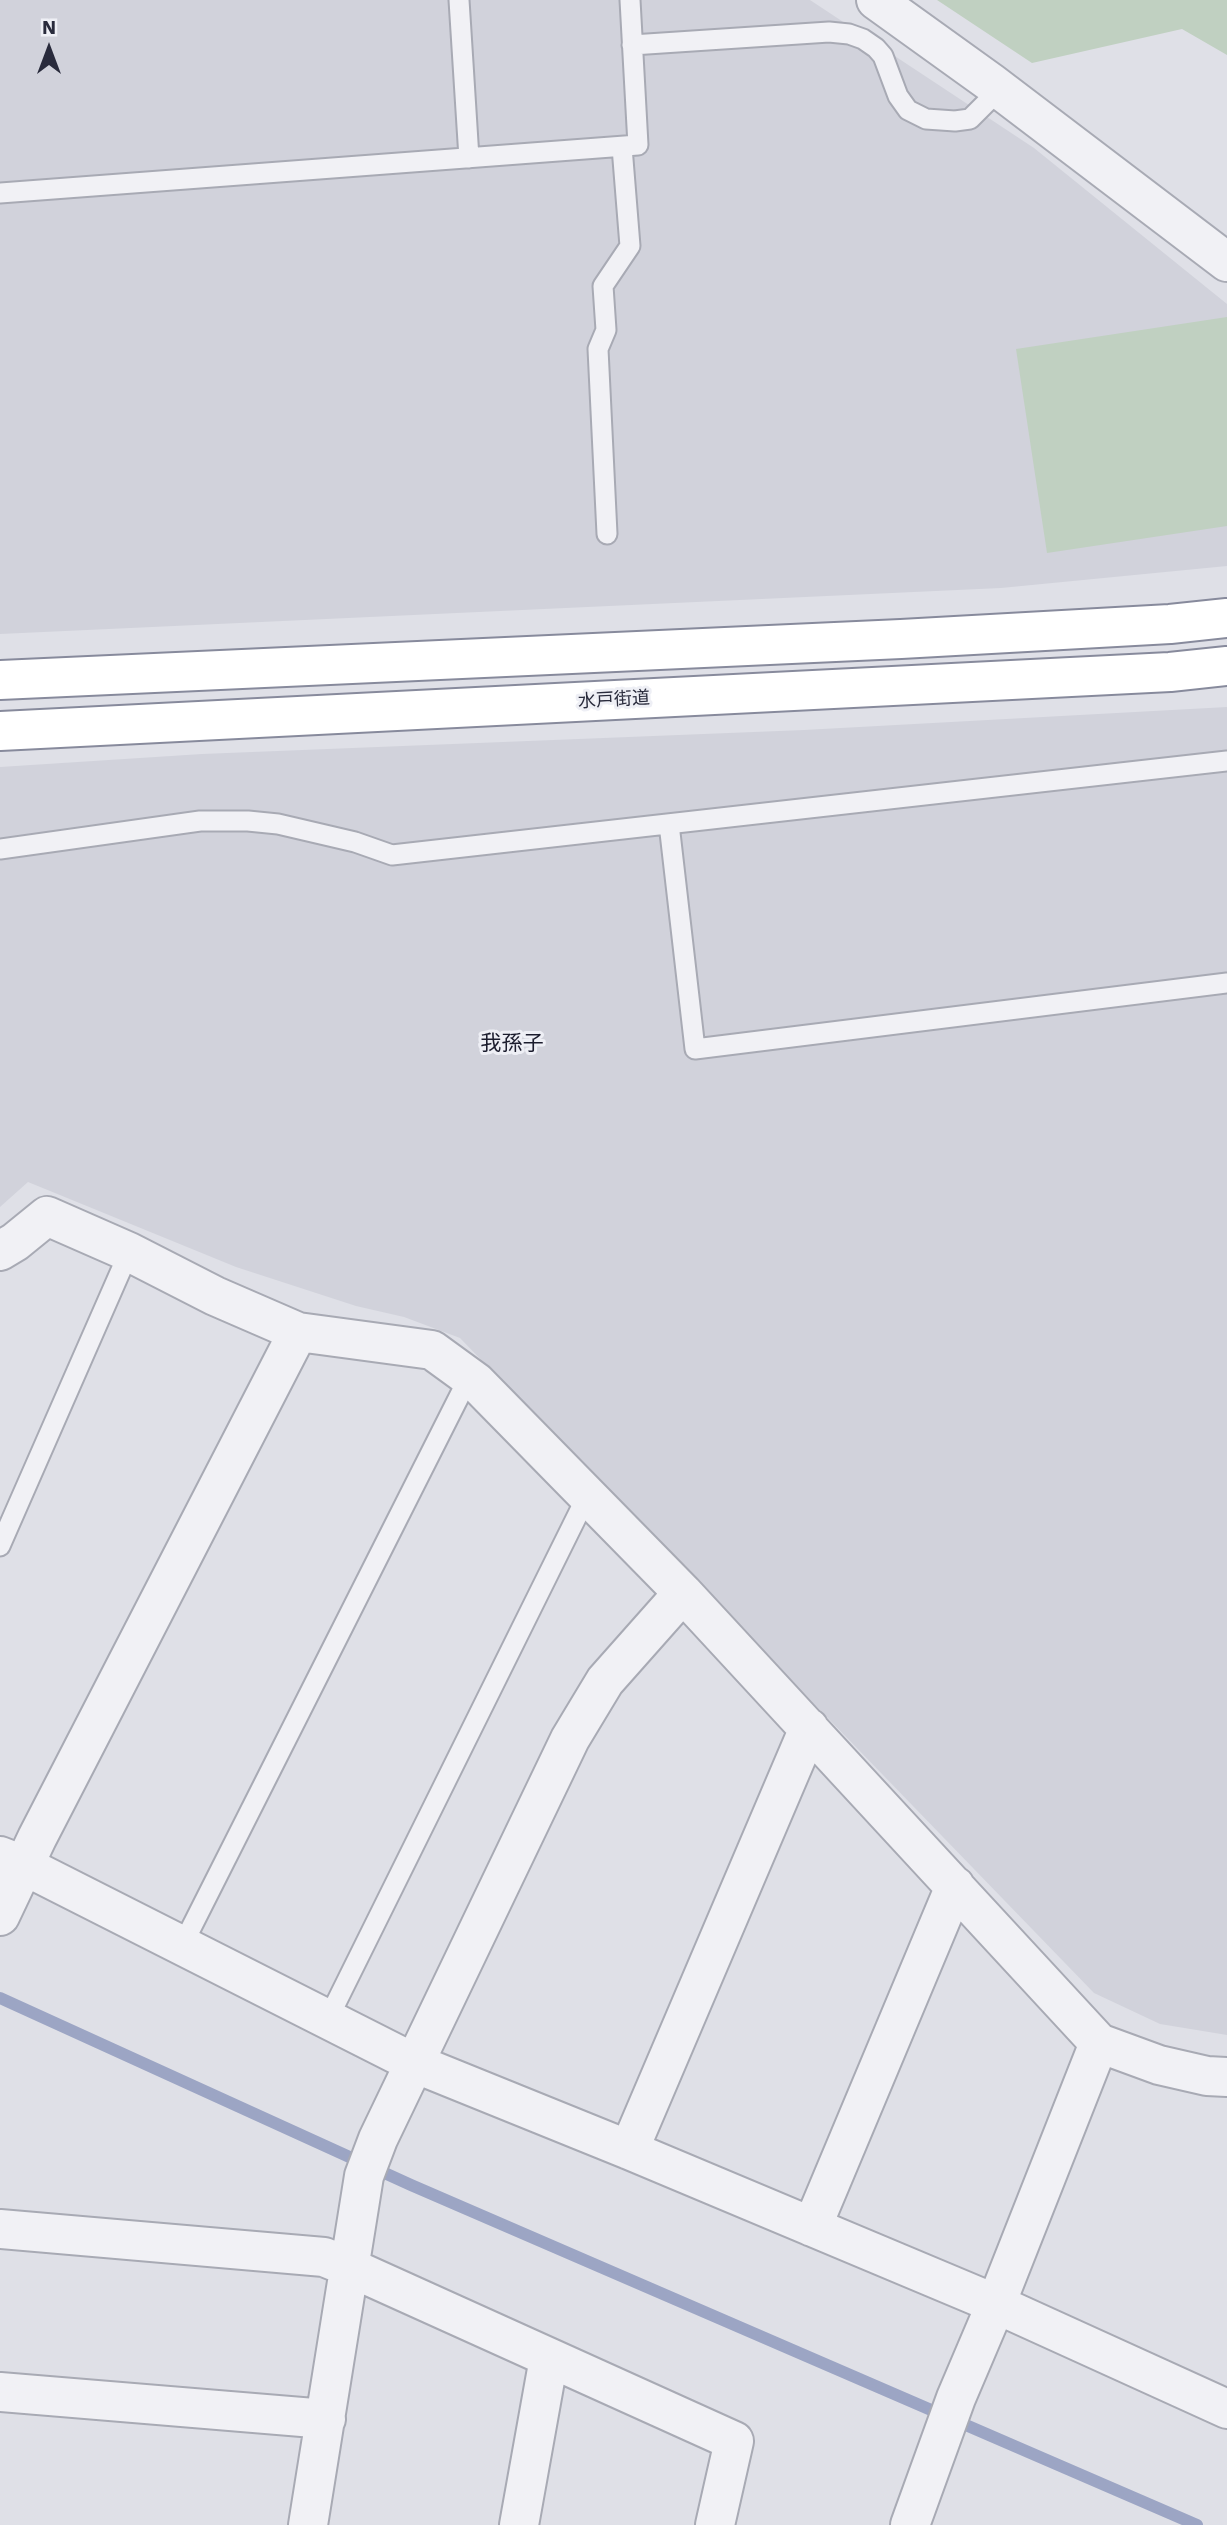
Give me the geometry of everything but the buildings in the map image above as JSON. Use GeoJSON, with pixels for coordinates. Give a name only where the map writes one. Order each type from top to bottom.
{"type":"FeatureCollection","features":[{"type":"Feature","properties":{"kind":"highway"},"geometry":{"type":"LineString","coordinates":[[0,680],[887,639],[1170,624],[1227,618]]}},
{"type":"Feature","properties":{"kind":"highway","name":"水戸街道"},"geometry":{"type":"LineString","coordinates":[[0,731],[1170,672],[1227,666]]}},
{"type":"Feature","properties":{"kind":"street"},"geometry":{"type":"LineString","coordinates":[[876,0],[1000,89],[1227,262]]}},
{"type":"Feature","properties":{"kind":"street"},"geometry":{"type":"LineString","coordinates":[[0,1251],[47,1216],[129,1252],[215,1296],[299,1332],[432,1350],[469,1377],[683,1593],[1099,2043],[1159,2065],[1207,2076],[1227,2077]]}},
{"type":"Feature","properties":{"kind":"street"},"geometry":{"type":"LineString","coordinates":[[0,1916],[12,1861],[299,1332]]}},
{"type":"Feature","properties":{"kind":"street"},"geometry":{"type":"LineString","coordinates":[[308,2525],[364,2176],[378,2139],[570,1739],[605,1681],[683,1593]]}},
{"type":"Feature","properties":{"kind":"street"},"geometry":{"type":"LineString","coordinates":[[629,2150],[809,1728]]}},
{"type":"Feature","properties":{"kind":"street"},"geometry":{"type":"LineString","coordinates":[[12,1861],[414,2063],[996,2304],[1227,2409]]}},
{"type":"Feature","properties":{"kind":"street"},"geometry":{"type":"LineString","coordinates":[[812,2227],[955,1886]]}},
{"type":"Feature","properties":{"kind":"street"},"geometry":{"type":"LineString","coordinates":[[910,2525],[956,2398],[1099,2043]]}},
{"type":"Feature","properties":{"kind":"street"},"geometry":{"type":"LineString","coordinates":[[0,2229],[324,2257],[349,2267],[734,2441],[715,2525]]}},
{"type":"Feature","properties":{"kind":"street"},"geometry":{"type":"LineString","coordinates":[[519,2525],[549,2358]]}},
{"type":"Feature","properties":{"kind":"street"},"geometry":{"type":"LineString","coordinates":[[0,2392],[326,2418]]}},
{"type":"Feature","properties":{"kind":"lane"},"geometry":{"type":"LineString","coordinates":[[459,0],[469,158]]}},
{"type":"Feature","properties":{"kind":"lane"},"geometry":{"type":"LineString","coordinates":[[0,193],[638,145],[630,0]]}},
{"type":"Feature","properties":{"kind":"lane"},"geometry":{"type":"LineString","coordinates":[[632,45],[829,32],[849,34],[876,48],[883,56],[898,96],[908,110],[926,119],[970,119],[1000,89]]}},
{"type":"Feature","properties":{"kind":"lane"},"geometry":{"type":"LineString","coordinates":[[607,534],[597,349],[606,330],[603,286],[630,246],[622,146]]}},
{"type":"Feature","properties":{"kind":"lane"},"geometry":{"type":"LineString","coordinates":[[0,849],[200,821],[248,821],[278,824],[355,842],[392,855],[1227,761]]}},
{"type":"Feature","properties":{"kind":"lane"},"geometry":{"type":"LineString","coordinates":[[669,824],[695,1049],[1227,983]]}},
{"type":"Feature","properties":{"kind":"lane"},"geometry":{"type":"LineString","coordinates":[[0,1546],[129,1252]]}},
{"type":"Feature","properties":{"kind":"lane"},"geometry":{"type":"LineString","coordinates":[[182,1946],[469,1377]]}},
{"type":"Feature","properties":{"kind":"lane"},"geometry":{"type":"LineString","coordinates":[[327,2021],[587,1496]]}},
{"type":"Feature","properties":{"kind":"shaded area"},"geometry":{"type":"Polygon","coordinates":[[[0,0],[810,0],[1034,148],[1227,304],[1227,566],[1001,588],[0,634],[0,0]]]}},
{"type":"Feature","properties":{"kind":"shaded area"},"geometry":{"type":"Polygon","coordinates":[[[1227,707],[1227,2035],[1160,2024],[1094,1993],[460,1338],[404,1317],[356,1306],[236,1267],[28,1182],[0,1207],[0,767],[202,754],[804,730],[1227,707]]]}},
{"type":"Feature","properties":{"kind":"green space"},"geometry":{"type":"Polygon","coordinates":[[[937,0],[1227,0],[1227,55],[1182,29],[1032,63],[937,0]]]}},
{"type":"Feature","properties":{"kind":"green space"},"geometry":{"type":"Polygon","coordinates":[[[1227,317],[1227,526],[1047,553],[1016,349],[1227,317]]]}},
{"type":"Feature","properties":{"kind":"waterway"},"geometry":{"type":"LineString","coordinates":[[0,1998],[411,2185],[1197,2525]]}},
{"type":"Feature","properties":{"kind":"district","name":"我孫子"},"geometry":{"type":"Point","coordinates":[512,1044]}}]}
